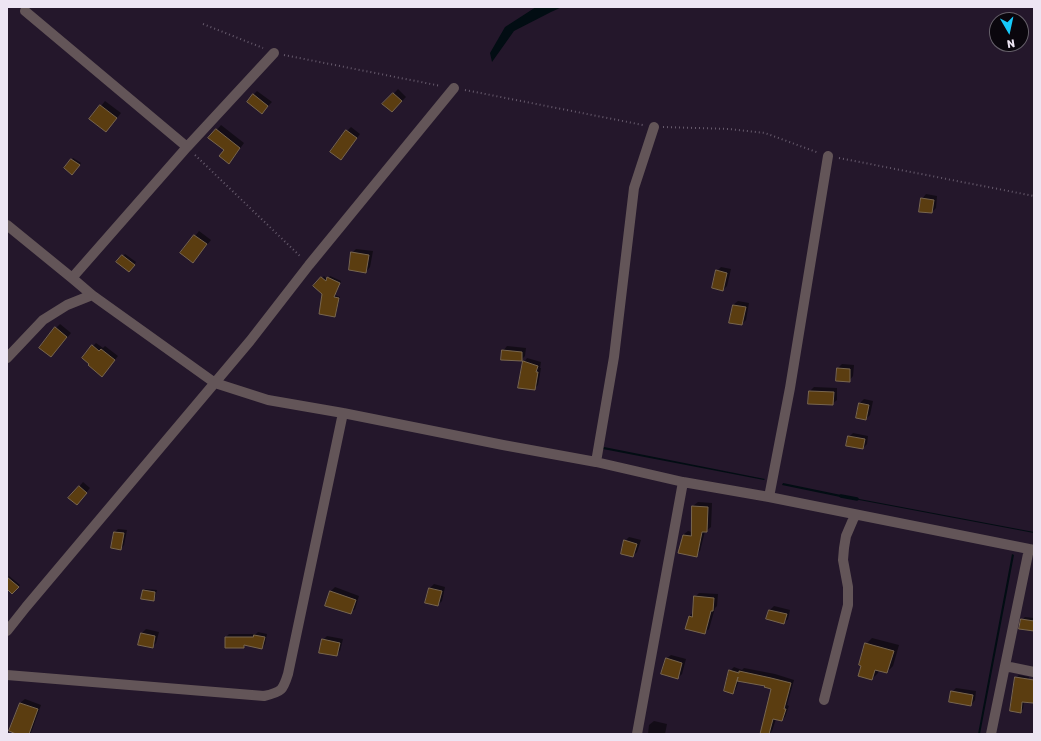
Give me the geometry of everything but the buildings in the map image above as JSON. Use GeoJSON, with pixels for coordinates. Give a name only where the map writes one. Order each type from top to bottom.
{"type":"FeatureCollection","features":[{"type":"Feature","properties":{"kind":"street"},"geometry":{"type":"LineString","coordinates":[[25,12],[187,147]]}},
{"type":"Feature","properties":{"kind":"street"},"geometry":{"type":"LineString","coordinates":[[72,278],[187,147],[274,53]]}},
{"type":"Feature","properties":{"kind":"street"},"geometry":{"type":"LineString","coordinates":[[7,631],[250,341],[309,265],[454,88]]}},
{"type":"Feature","properties":{"kind":"street"},"geometry":{"type":"LineString","coordinates":[[596,462],[614,357],[634,188],[654,127]]}},
{"type":"Feature","properties":{"kind":"street"},"geometry":{"type":"LineString","coordinates":[[769,497],[790,388],[828,156]]}},
{"type":"Feature","properties":{"kind":"street"},"geometry":{"type":"LineString","coordinates":[[7,225],[92,295],[215,383],[268,400],[596,462],[683,482],[769,497],[1032,549],[991,734]]}},
{"type":"Feature","properties":{"kind":"street"},"geometry":{"type":"LineString","coordinates":[[7,358],[43,320],[67,306],[92,295]]}},
{"type":"Feature","properties":{"kind":"street"},"geometry":{"type":"LineString","coordinates":[[7,675],[264,696],[276,694],[284,688],[343,413]]}},
{"type":"Feature","properties":{"kind":"street"},"geometry":{"type":"LineString","coordinates":[[637,734],[683,482]]}},
{"type":"Feature","properties":{"kind":"street"},"geometry":{"type":"LineString","coordinates":[[824,700],[848,605],[848,587],[843,560],[846,536],[855,514]]}},
{"type":"Feature","properties":{"kind":"street"},"geometry":{"type":"LineString","coordinates":[[1005,666],[1034,672]]}},
{"type":"Feature","properties":{"kind":"path"},"geometry":{"type":"LineString","coordinates":[[203,24],[274,53]]}},
{"type":"Feature","properties":{"kind":"path"},"geometry":{"type":"LineString","coordinates":[[187,147],[309,265]]}},
{"type":"Feature","properties":{"kind":"shaded area"},"geometry":{"type":"Polygon","coordinates":[[[536,7],[562,7],[514,31],[492,62],[490,53],[505,27],[536,7]]]}},
{"type":"Feature","properties":{"kind":"shaded area"},"geometry":{"type":"Polygon","coordinates":[[[604,447],[765,479],[603,449],[604,447]]]}},
{"type":"Feature","properties":{"kind":"shaded area"},"geometry":{"type":"Polygon","coordinates":[[[783,483],[846,496],[845,498],[782,485],[783,483]]]}},
{"type":"Feature","properties":{"kind":"shaded area"},"geometry":{"type":"Polygon","coordinates":[[[854,499],[1034,532],[1034,533],[854,499]]]}},
{"type":"Feature","properties":{"kind":"shaded area"},"geometry":{"type":"Polygon","coordinates":[[[1012,554],[1014,555],[980,734],[978,734],[1012,554]]]}},
{"type":"Feature","properties":{"kind":"waterway"},"geometry":{"type":"LineString","coordinates":[[841,496],[857,499]]}}]}
